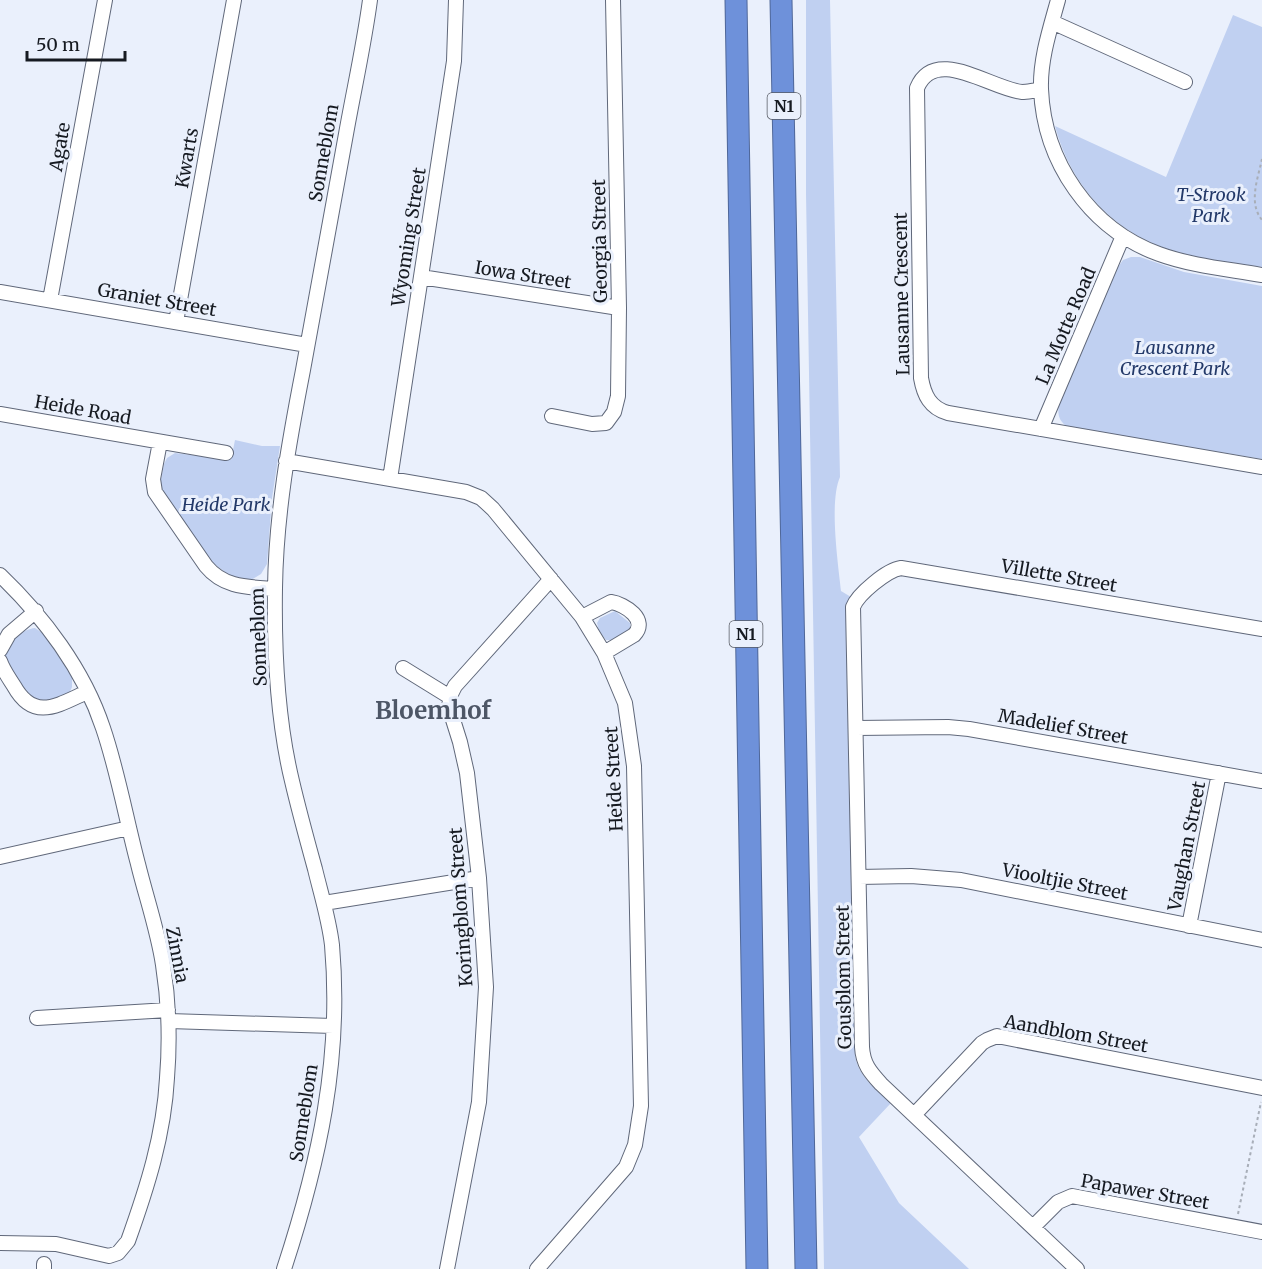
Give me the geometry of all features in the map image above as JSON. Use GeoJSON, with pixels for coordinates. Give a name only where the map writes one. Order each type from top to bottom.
{"type":"FeatureCollection","features":[{"type":"Feature","properties":{"kind":"highway","name":"N1"},"geometry":{"type":"LineString","coordinates":[[736,0],[757,1269]]}},
{"type":"Feature","properties":{"kind":"highway","name":"N1"},"geometry":{"type":"LineString","coordinates":[[781,0],[806,1269]]}},
{"type":"Feature","properties":{"kind":"highway"},"geometry":{"type":"LineString","coordinates":[[786,212],[793,132],[794,0]]}},
{"type":"Feature","properties":{"kind":"street","name":"Agate"},"geometry":{"type":"LineString","coordinates":[[50,300],[105,0]]}},
{"type":"Feature","properties":{"kind":"street","name":"Kwarts"},"geometry":{"type":"LineString","coordinates":[[176,322],[234,0]]}},
{"type":"Feature","properties":{"kind":"street","name":"Sonneblom"},"geometry":{"type":"LineString","coordinates":[[284,1269],[304,1206],[321,1135],[328,1088],[333,1026],[332,943],[324,903],[296,798],[285,741],[278,680],[275,589],[277,541],[286,461],[370,0]]}},
{"type":"Feature","properties":{"kind":"street","name":"Wyoming Street"},"geometry":{"type":"LineString","coordinates":[[390,478],[454,61],[456,0]]}},
{"type":"Feature","properties":{"kind":"street","name":"Georgia Street"},"geometry":{"type":"LineString","coordinates":[[552,416],[592,424],[606,423],[611,418],[618,396],[619,308],[613,0]]}},
{"type":"Feature","properties":{"kind":"street"},"geometry":{"type":"LineString","coordinates":[[1058,0],[1043,60],[1041,90],[1052,144],[1066,177],[1091,210],[1123,236],[1147,249],[1172,259],[1262,275]]}},
{"type":"Feature","properties":{"kind":"street"},"geometry":{"type":"LineString","coordinates":[[1052,22],[1185,82]]}},
{"type":"Feature","properties":{"kind":"street","name":"Lausanne Crescent"},"geometry":{"type":"LineString","coordinates":[[1041,90],[1022,92],[945,68],[930,71],[917,87],[921,378],[923,390],[929,401],[941,411],[1262,467]]}},
{"type":"Feature","properties":{"kind":"street","name":"La Motte Road"},"geometry":{"type":"LineString","coordinates":[[1041,429],[1123,236]]}},
{"type":"Feature","properties":{"kind":"street","name":"Iowa Street"},"geometry":{"type":"LineString","coordinates":[[421,277],[619,308]]}},
{"type":"Feature","properties":{"kind":"street","name":"Graniet Street"},"geometry":{"type":"LineString","coordinates":[[0,292],[307,345]]}},
{"type":"Feature","properties":{"kind":"street","name":"Heide Road"},"geometry":{"type":"LineString","coordinates":[[0,414],[225,453]]}},
{"type":"Feature","properties":{"kind":"street"},"geometry":{"type":"LineString","coordinates":[[160,442],[153,479],[155,492],[206,566],[228,584],[275,589]]}},
{"type":"Feature","properties":{"kind":"street","name":"Heide Street"},"geometry":{"type":"LineString","coordinates":[[286,461],[466,492],[481,498],[493,509],[582,617],[604,653],[625,703],[634,766],[640,1120],[635,1144],[626,1167],[537,1269]]}},
{"type":"Feature","properties":{"kind":"street","name":"Villette Street"},"geometry":{"type":"LineString","coordinates":[[860,596],[890,572],[901,568],[1262,629]]}},
{"type":"Feature","properties":{"kind":"street","name":"Zinnia"},"geometry":{"type":"LineString","coordinates":[[0,574],[52,632],[87,692],[104,729],[163,962],[168,1015],[168,1076],[162,1122],[147,1188],[123,1249],[109,1256],[56,1244],[0,1243]]}},
{"type":"Feature","properties":{"kind":"street"},"geometry":{"type":"LineString","coordinates":[[403,668],[450,697],[455,686],[551,579]]}},
{"type":"Feature","properties":{"kind":"street","name":"Gousblom Street"},"geometry":{"type":"LineString","coordinates":[[860,596],[853,607],[864,1061],[870,1072],[1077,1269]]}},
{"type":"Feature","properties":{"kind":"street"},"geometry":{"type":"LineString","coordinates":[[582,617],[611,602],[624,606],[633,613],[638,621],[638,632],[604,653]]}},
{"type":"Feature","properties":{"kind":"street"},"geometry":{"type":"LineString","coordinates":[[0,650],[9,634],[36,612]]}},
{"type":"Feature","properties":{"kind":"street"},"geometry":{"type":"LineString","coordinates":[[0,661],[20,698],[31,705],[49,708],[87,692]]}},
{"type":"Feature","properties":{"kind":"street","name":"Koringblom Street"},"geometry":{"type":"LineString","coordinates":[[447,1269],[477,1113],[486,987],[479,878],[467,773],[449,707],[450,697]]}},
{"type":"Feature","properties":{"kind":"street","name":"Madelief Street"},"geometry":{"type":"LineString","coordinates":[[856,728],[948,727],[969,729],[1262,781]]}},
{"type":"Feature","properties":{"kind":"street","name":"Vaughan Street"},"geometry":{"type":"LineString","coordinates":[[1190,926],[1219,773]]}},
{"type":"Feature","properties":{"kind":"street"},"geometry":{"type":"LineString","coordinates":[[0,857],[129,828]]}},
{"type":"Feature","properties":{"kind":"street","name":"Viooltjie Street"},"geometry":{"type":"LineString","coordinates":[[860,877],[911,876],[954,879],[1262,940]]}},
{"type":"Feature","properties":{"kind":"street"},"geometry":{"type":"LineString","coordinates":[[324,903],[479,878]]}},
{"type":"Feature","properties":{"kind":"street"},"geometry":{"type":"LineString","coordinates":[[37,1018],[168,1015],[333,1026]]}},
{"type":"Feature","properties":{"kind":"street","name":"Aandblom Street"},"geometry":{"type":"LineString","coordinates":[[914,1114],[982,1044],[997,1036],[1261,1088]]}},
{"type":"Feature","properties":{"kind":"street","name":"Papawer Street"},"geometry":{"type":"LineString","coordinates":[[1033,1227],[1058,1202],[1072,1196],[1262,1232]]}},
{"type":"Feature","properties":{"kind":"path"},"geometry":{"type":"LineString","coordinates":[[1262,159],[1254,201],[1262,219]]}},
{"type":"Feature","properties":{"kind":"path"},"geometry":{"type":"LineString","coordinates":[[1236,1220],[1261,1088]]}},
{"type":"Feature","properties":{"kind":"green space"},"geometry":{"type":"Polygon","coordinates":[[[806,0],[830,0],[840,477],[835,501],[835,517],[841,591],[851,597],[847,611],[855,1054],[863,1075],[891,1103],[859,1137],[899,1203],[969,1269],[824,1269],[806,194],[806,0]]]}},
{"type":"Feature","properties":{"kind":"green space","name":"T-Strook Park"},"geometry":{"type":"Polygon","coordinates":[[[1233,15],[1262,27],[1262,267],[1181,253],[1137,235],[1117,222],[1100,207],[1072,170],[1055,126],[1166,177],[1233,15]]]}},
{"type":"Feature","properties":{"kind":"green space","name":"Lausanne Crescent Park"},"geometry":{"type":"Polygon","coordinates":[[[1140,257],[1184,272],[1262,286],[1262,459],[1068,427],[1061,420],[1059,404],[1118,267],[1123,260],[1140,257]]]}},
{"type":"Feature","properties":{"kind":"green space","name":"Heide Park"},"geometry":{"type":"Polygon","coordinates":[[[235,440],[262,446],[280,446],[272,498],[267,564],[261,574],[251,580],[232,577],[214,564],[167,501],[160,484],[164,464],[167,458],[175,453],[231,460],[235,440]]]}},
{"type":"Feature","properties":{"kind":"green space"},"geometry":{"type":"Polygon","coordinates":[[[615,611],[630,623],[630,629],[611,640],[606,640],[599,631],[597,623],[600,618],[615,611]]]}},
{"type":"Feature","properties":{"kind":"green space"},"geometry":{"type":"Polygon","coordinates":[[[35,628],[44,634],[72,677],[69,694],[56,701],[44,702],[30,695],[17,682],[6,660],[7,649],[14,639],[24,631],[35,628]]]}},
{"type":"Feature","properties":{"kind":"district","name":"Bloemhof"},"geometry":{"type":"Point","coordinates":[433,711]}}]}
